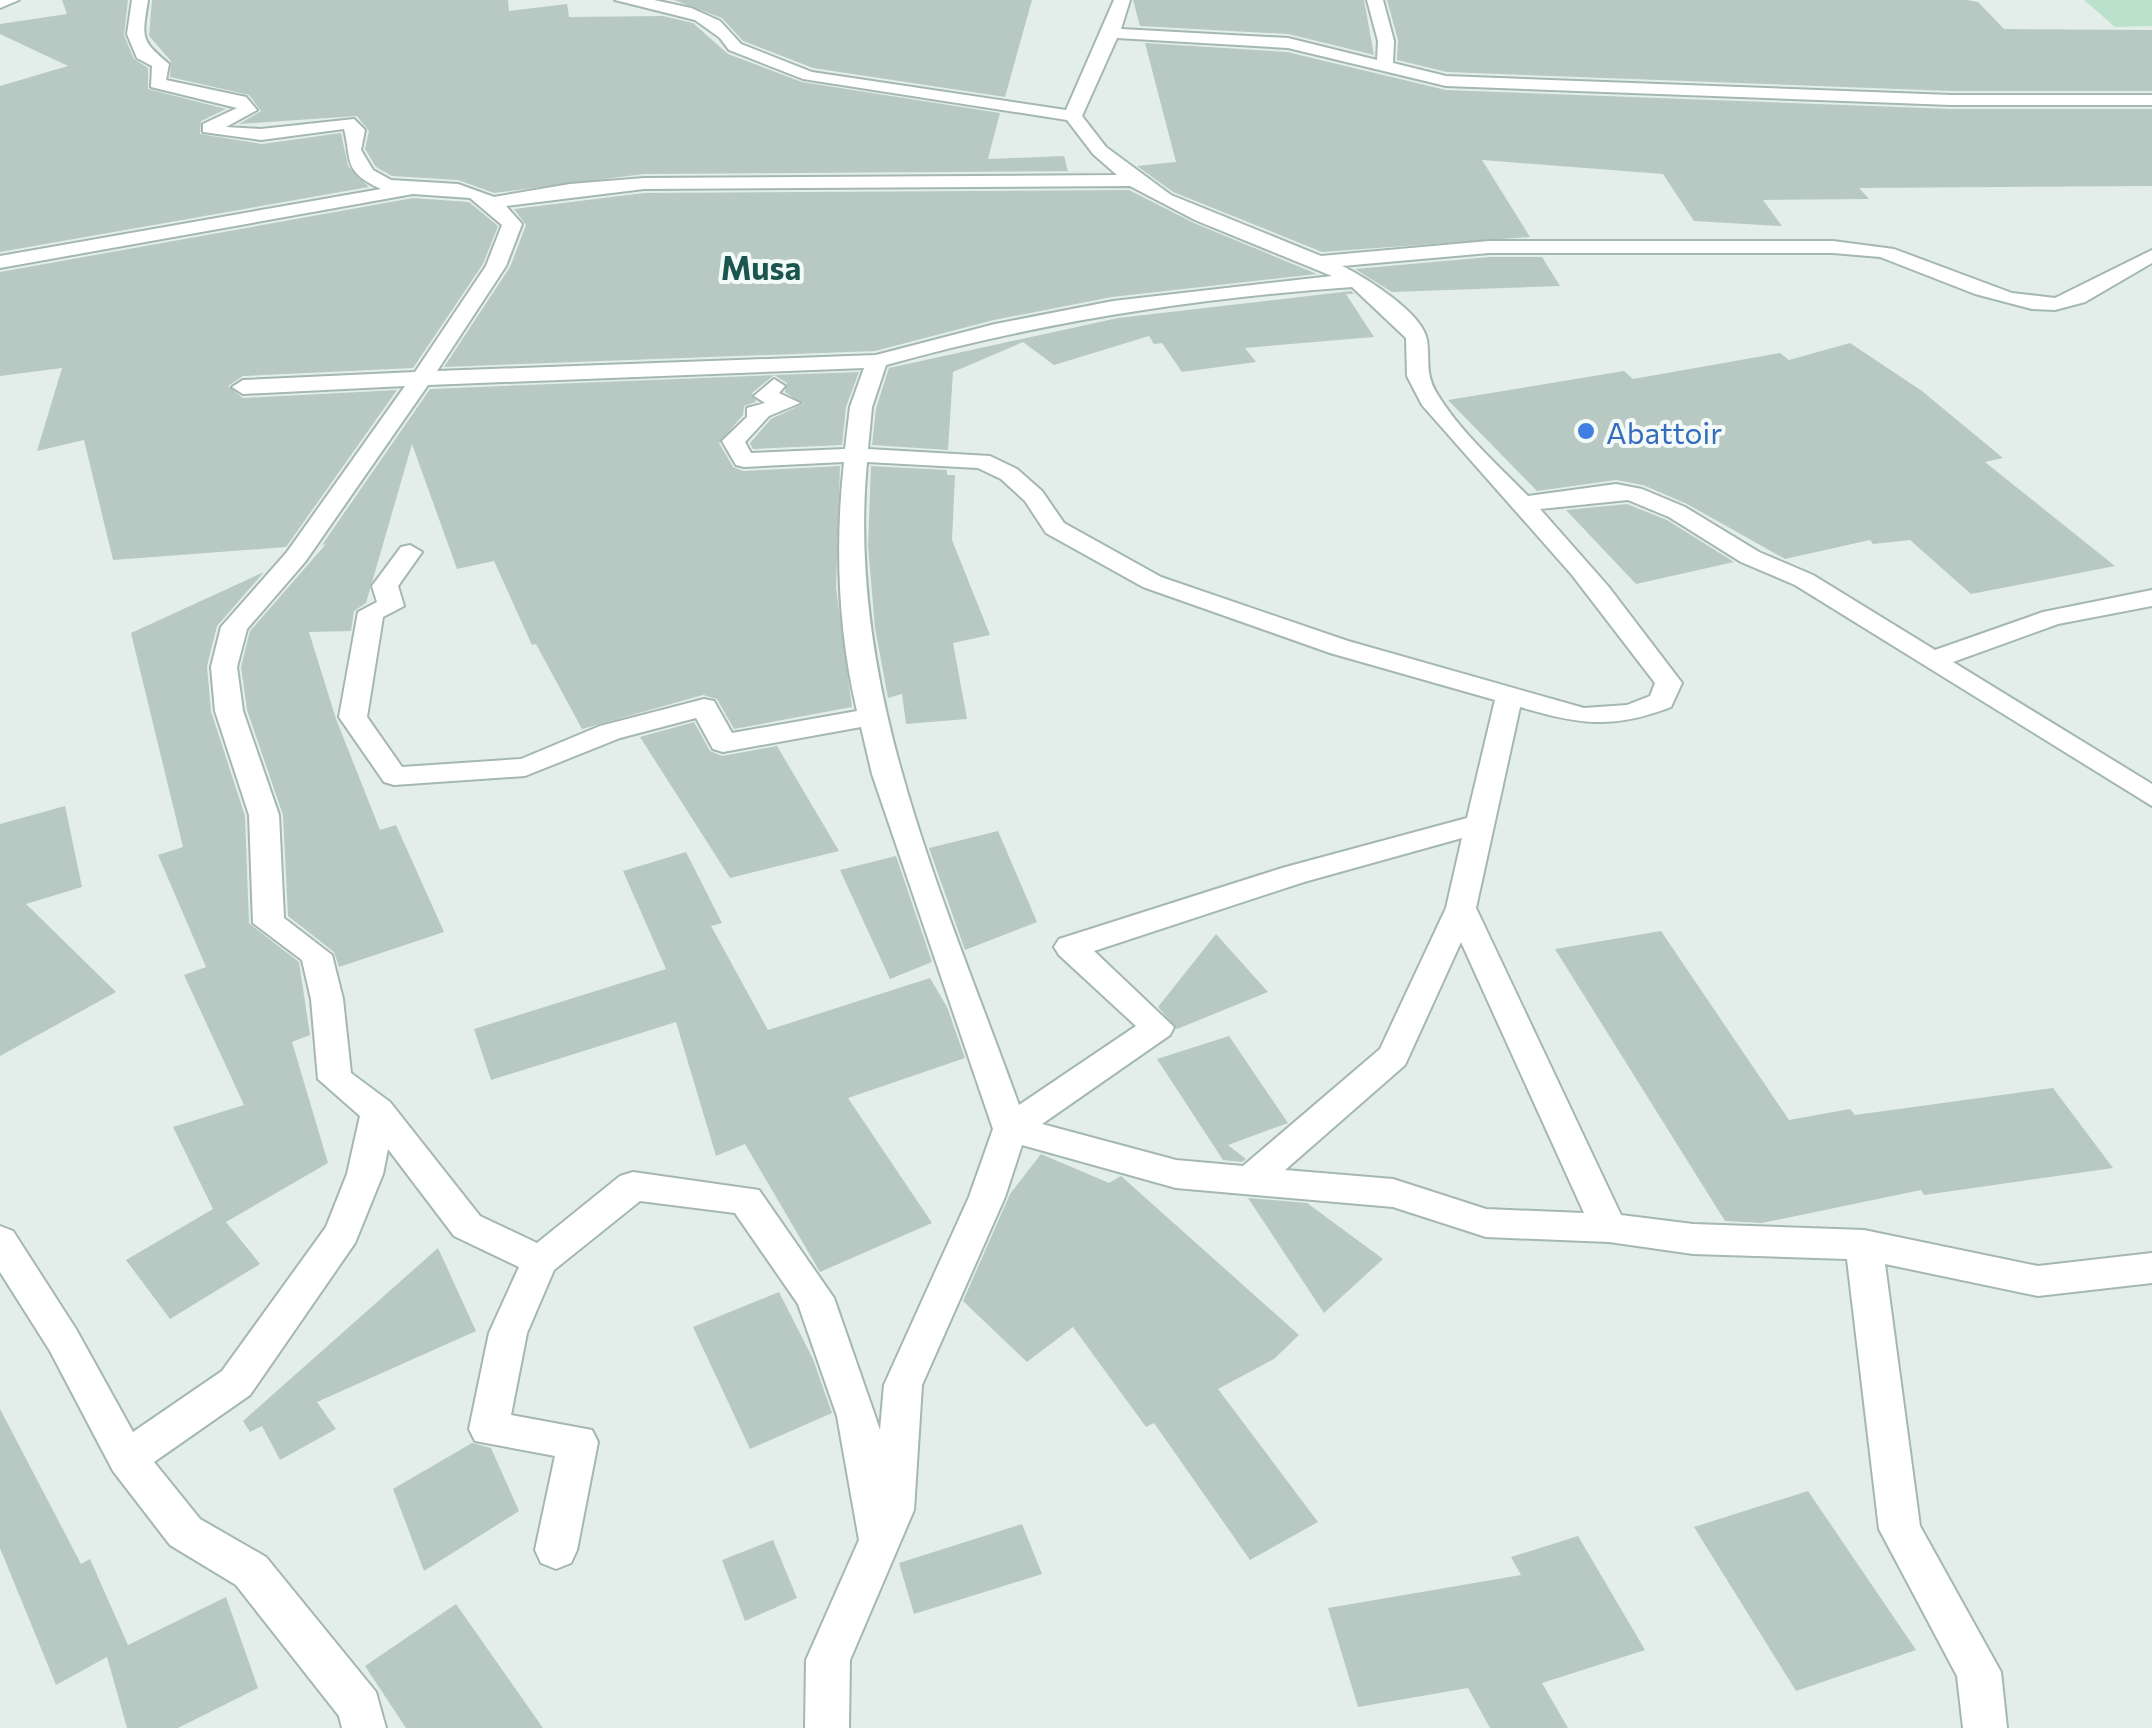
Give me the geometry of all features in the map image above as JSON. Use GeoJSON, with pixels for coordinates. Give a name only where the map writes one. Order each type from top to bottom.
{"type":"FeatureCollection","features":[{"type":"Feature","properties":{"kind":"street"},"geometry":{"type":"LineString","coordinates":[[0,3],[11,0]]}},
{"type":"Feature","properties":{"kind":"street"},"geometry":{"type":"LineString","coordinates":[[140,0],[135,34],[143,55],[162,64],[157,84],[240,101],[248,110],[209,128],[239,137],[267,136],[348,123],[356,130],[352,150],[368,176],[390,184],[471,191],[496,202],[512,224],[496,266],[421,379],[296,556],[234,627],[224,666],[229,711],[264,815],[268,922],[316,956],[327,999],[335,1079],[378,1111],[467,1226],[540,1261]]}},
{"type":"Feature","properties":{"kind":"street"},"geometry":{"type":"LineString","coordinates":[[623,0],[707,18],[735,47],[809,76],[1074,116]]}},
{"type":"Feature","properties":{"kind":"street"},"geometry":{"type":"LineString","coordinates":[[774,386],[765,396],[788,403],[755,413],[759,418],[733,441],[744,460],[856,455],[982,461],[1009,474],[1034,496],[1055,528],[1152,582],[1267,624],[1583,716],[1631,713],[1662,701],[1669,683],[1595,584],[1451,428],[1424,390],[1414,369],[1417,338],[1391,306],[1357,281],[1200,217],[1132,180],[1094,150],[1074,116],[1088,70],[1115,34],[1122,0]]}},
{"type":"Feature","properties":{"kind":"street"},"geometry":{"type":"LineString","coordinates":[[1375,0],[1386,41],[1385,65]]}},
{"type":"Feature","properties":{"kind":"street"},"geometry":{"type":"LineString","coordinates":[[1115,34],[1288,43],[1446,82],[1951,100],[2152,100]]}},
{"type":"Feature","properties":{"kind":"street"},"geometry":{"type":"LineString","coordinates":[[496,202],[557,188],[642,183],[1000,184],[1132,180]]}},
{"type":"Feature","properties":{"kind":"street"},"geometry":{"type":"LineString","coordinates":[[0,262],[423,186]]}},
{"type":"Feature","properties":{"kind":"street"},"geometry":{"type":"LineString","coordinates":[[1316,262],[1488,247],[1833,247],[1884,252],[1935,268],[1974,288],[2035,303],[2077,299],[2124,267],[2152,256]]}},
{"type":"Feature","properties":{"kind":"street"},"geometry":{"type":"LineString","coordinates":[[243,387],[737,363],[877,361],[1026,322],[1200,292],[1357,281]]}},
{"type":"Feature","properties":{"kind":"street"},"geometry":{"type":"LineString","coordinates":[[877,361],[861,407],[849,526],[851,591],[862,676],[886,774],[1010,1129]]}},
{"type":"Feature","properties":{"kind":"street"},"geometry":{"type":"LineString","coordinates":[[1522,504],[1616,491],[1634,494],[1677,512],[1750,557],[1804,580],[2152,797]]}},
{"type":"Feature","properties":{"kind":"street"},"geometry":{"type":"LineString","coordinates":[[410,552],[385,586],[391,606],[371,612],[353,716],[394,776],[525,767],[610,732],[704,707],[723,743],[872,717]]}},
{"type":"Feature","properties":{"kind":"street"},"geometry":{"type":"LineString","coordinates":[[1932,660],[2052,616],[2152,598]]}},
{"type":"Feature","properties":{"kind":"street"},"geometry":{"type":"LineString","coordinates":[[1249,1181],[1394,1056],[1461,908],[1509,697]]}},
{"type":"Feature","properties":{"kind":"street"},"geometry":{"type":"LineString","coordinates":[[828,1728],[828,1660],[893,1510],[903,1385],[987,1197],[1010,1129],[1158,1027],[1070,947],[1293,875],[1482,823]]}},
{"type":"Feature","properties":{"kind":"street"},"geometry":{"type":"LineString","coordinates":[[1461,908],[1608,1228]]}},
{"type":"Feature","properties":{"kind":"street"},"geometry":{"type":"LineString","coordinates":[[127,1459],[236,1383],[342,1233],[365,1174],[378,1111]]}},
{"type":"Feature","properties":{"kind":"street"},"geometry":{"type":"LineString","coordinates":[[1010,1129],[1176,1174],[1393,1193],[1486,1223],[1608,1228],[1693,1239],[1864,1245],[2038,1281],[2152,1268]]}},
{"type":"Feature","properties":{"kind":"street"},"geometry":{"type":"LineString","coordinates":[[556,1550],[578,1442],[488,1429],[508,1333],[540,1261],[633,1186],[746,1200],[815,1298],[857,1416],[881,1544]]}},
{"type":"Feature","properties":{"kind":"street"},"geometry":{"type":"LineString","coordinates":[[0,1241],[63,1340],[127,1459],[185,1532],[252,1571],[360,1707],[364,1728]]}},
{"type":"Feature","properties":{"kind":"street"},"geometry":{"type":"LineString","coordinates":[[1864,1245],[1900,1529],[1980,1672],[1985,1728]]}},
{"type":"Feature","properties":{"kind":"green space"},"geometry":{"type":"Polygon","coordinates":[[[2084,0],[2152,0],[2152,26],[2115,27],[2084,0]]]}},
{"type":"Feature","properties":{"kind":"building"},"geometry":{"type":"Polygon","coordinates":[[[62,0],[128,0],[124,35],[134,59],[148,68],[148,89],[226,109],[201,121],[200,134],[262,144],[341,133],[348,166],[369,187],[0,252],[0,86],[68,66],[0,34],[0,24],[67,14],[62,0]]]}},
{"type":"Feature","properties":{"kind":"building"},"geometry":{"type":"Polygon","coordinates":[[[152,0],[508,0],[509,11],[567,4],[569,17],[663,16],[693,23],[728,54],[802,82],[1000,113],[988,159],[1064,156],[1068,171],[1107,171],[644,174],[494,193],[458,180],[392,176],[376,167],[365,149],[369,131],[357,116],[239,124],[261,111],[249,95],[170,77],[171,61],[149,36],[152,0]]]}},
{"type":"Feature","properties":{"kind":"building"},"geometry":{"type":"Polygon","coordinates":[[[674,0],[1032,0],[1005,97],[813,68],[743,41],[722,18],[674,0]]]}},
{"type":"Feature","properties":{"kind":"building"},"geometry":{"type":"Polygon","coordinates":[[[1133,0],[1364,0],[1374,55],[1288,34],[1140,26],[1133,0]]]}},
{"type":"Feature","properties":{"kind":"building"},"geometry":{"type":"Polygon","coordinates":[[[1387,0],[1967,0],[1978,2],[2004,29],[2152,30],[2152,91],[1951,91],[1447,72],[1397,60],[1398,40],[1387,0]]]}},
{"type":"Feature","properties":{"kind":"building"},"geometry":{"type":"Polygon","coordinates":[[[1145,43],[1287,52],[1446,90],[1951,109],[2152,109],[2152,186],[1859,188],[1869,199],[1763,200],[1782,226],[1694,221],[1663,174],[1482,160],[1530,237],[1322,252],[1173,192],[1137,166],[1176,162],[1145,43]]]}},
{"type":"Feature","properties":{"kind":"building"},"geometry":{"type":"Polygon","coordinates":[[[1129,190],[1194,223],[1317,274],[1112,297],[994,320],[875,351],[444,367],[510,267],[526,225],[514,209],[644,193],[1129,190]]]}},
{"type":"Feature","properties":{"kind":"building"},"geometry":{"type":"Polygon","coordinates":[[[413,198],[469,202],[498,226],[483,264],[413,368],[243,376],[228,386],[243,398],[397,390],[286,547],[113,560],[84,440],[37,451],[62,368],[0,376],[0,272],[413,198]]]}},
{"type":"Feature","properties":{"kind":"building"},"geometry":{"type":"Polygon","coordinates":[[[1489,257],[1542,257],[1560,286],[1392,292],[1355,269],[1489,257]]]}},
{"type":"Feature","properties":{"kind":"building"},"geometry":{"type":"Polygon","coordinates":[[[1351,291],[1354,294],[1346,294],[1374,337],[1245,348],[1256,362],[1182,372],[1162,343],[1154,344],[1149,336],[1054,365],[1023,342],[953,372],[948,450],[872,445],[876,408],[889,368],[1118,318],[1351,291]]]}},
{"type":"Feature","properties":{"kind":"building"},"geometry":{"type":"Polygon","coordinates":[[[1850,343],[1922,391],[2003,458],[1985,462],[2115,566],[1971,594],[1910,540],[1873,544],[1870,540],[1785,559],[1687,504],[1643,485],[1616,480],[1537,491],[1448,400],[1624,371],[1633,379],[1780,353],[1789,360],[1850,343]]]}},
{"type":"Feature","properties":{"kind":"building"},"geometry":{"type":"Polygon","coordinates":[[[859,372],[846,407],[842,445],[753,449],[750,443],[771,419],[803,404],[785,392],[787,383],[774,375],[859,372]]]}},
{"type":"Feature","properties":{"kind":"building"},"geometry":{"type":"Polygon","coordinates":[[[774,375],[752,393],[756,402],[744,406],[743,415],[719,443],[733,467],[743,471],[840,466],[836,588],[852,707],[734,729],[717,699],[703,695],[582,729],[536,644],[532,645],[494,561],[457,569],[412,444],[366,603],[354,611],[351,631],[309,632],[336,719],[380,830],[396,825],[444,932],[339,967],[334,952],[288,916],[283,815],[247,710],[241,667],[250,631],[326,544],[322,545],[430,389],[774,375]]]}},
{"type":"Feature","properties":{"kind":"building"},"geometry":{"type":"Polygon","coordinates":[[[871,466],[947,470],[947,475],[955,475],[952,540],[990,635],[953,643],[967,719],[906,724],[902,694],[888,698],[875,628],[868,546],[871,466]]]}},
{"type":"Feature","properties":{"kind":"building"},"geometry":{"type":"Polygon","coordinates":[[[1627,504],[1667,520],[1734,562],[1636,584],[1566,510],[1627,504]]]}},
{"type":"Feature","properties":{"kind":"building"},"geometry":{"type":"Polygon","coordinates":[[[264,572],[217,626],[207,666],[211,711],[245,816],[249,923],[299,962],[310,1035],[292,1042],[328,1163],[226,1222],[260,1264],[170,1319],[126,1260],[213,1209],[173,1127],[244,1105],[184,975],[206,967],[158,855],[183,847],[131,633],[264,572]]]}},
{"type":"Feature","properties":{"kind":"building"},"geometry":{"type":"Polygon","coordinates":[[[694,722],[710,751],[722,756],[777,746],[839,851],[730,878],[640,737],[694,722]]]}},
{"type":"Feature","properties":{"kind":"building"},"geometry":{"type":"Polygon","coordinates":[[[65,806],[82,887],[26,904],[116,992],[0,1056],[0,824],[65,806]]]}},
{"type":"Feature","properties":{"kind":"building"},"geometry":{"type":"Polygon","coordinates":[[[998,831],[1037,922],[965,950],[929,848],[998,831]]]}},
{"type":"Feature","properties":{"kind":"building"},"geometry":{"type":"Polygon","coordinates":[[[686,852],[722,923],[711,926],[768,1030],[930,978],[947,1007],[965,1058],[848,1098],[932,1223],[820,1272],[745,1144],[716,1156],[676,1022],[491,1080],[474,1029],[666,969],[623,871],[686,852]]]}},
{"type":"Feature","properties":{"kind":"building"},"geometry":{"type":"Polygon","coordinates":[[[896,856],[932,962],[890,979],[840,870],[896,856]]]}},
{"type":"Feature","properties":{"kind":"building"},"geometry":{"type":"Polygon","coordinates":[[[1661,931],[1789,1120],[1850,1109],[1855,1115],[2053,1088],[2113,1168],[1924,1195],[1921,1190],[1762,1223],[1725,1221],[1555,949],[1661,931]]]}},
{"type":"Feature","properties":{"kind":"building"},"geometry":{"type":"Polygon","coordinates":[[[1216,934],[1268,992],[1177,1029],[1158,1007],[1216,934]]]}},
{"type":"Feature","properties":{"kind":"building"},"geometry":{"type":"Polygon","coordinates":[[[1229,1036],[1288,1123],[1228,1145],[1246,1159],[1242,1162],[1223,1160],[1157,1059],[1229,1036]]]}},
{"type":"Feature","properties":{"kind":"building"},"geometry":{"type":"Polygon","coordinates":[[[1041,1154],[1109,1183],[1121,1176],[1299,1335],[1274,1359],[1218,1389],[1318,1522],[1250,1560],[1154,1423],[1146,1427],[1073,1327],[1027,1362],[963,1301],[1010,1194],[1041,1154]]]}},
{"type":"Feature","properties":{"kind":"building"},"geometry":{"type":"Polygon","coordinates":[[[1248,1198],[1307,1203],[1383,1259],[1324,1313],[1248,1198]]]}},
{"type":"Feature","properties":{"kind":"building"},"geometry":{"type":"Polygon","coordinates":[[[438,1248],[476,1331],[317,1402],[336,1429],[280,1460],[262,1426],[250,1432],[243,1421],[438,1248]]]}},
{"type":"Feature","properties":{"kind":"building"},"geometry":{"type":"Polygon","coordinates":[[[779,1292],[813,1359],[832,1413],[750,1449],[693,1327],[779,1292]]]}},
{"type":"Feature","properties":{"kind":"building"},"geometry":{"type":"Polygon","coordinates":[[[0,1409],[81,1564],[90,1559],[128,1645],[226,1597],[258,1688],[178,1728],[127,1728],[107,1657],[56,1685],[0,1548],[0,1409]]]}},
{"type":"Feature","properties":{"kind":"building"},"geometry":{"type":"Polygon","coordinates":[[[472,1443],[491,1448],[519,1511],[424,1571],[393,1489],[472,1443]]]}},
{"type":"Feature","properties":{"kind":"building"},"geometry":{"type":"Polygon","coordinates":[[[1808,1491],[1916,1650],[1796,1691],[1694,1527],[1808,1491]]]}},
{"type":"Feature","properties":{"kind":"building"},"geometry":{"type":"Polygon","coordinates":[[[1022,1524],[1042,1574],[914,1614],[899,1563],[1022,1524]]]}},
{"type":"Feature","properties":{"kind":"building"},"geometry":{"type":"Polygon","coordinates":[[[1578,1536],[1645,1650],[1542,1683],[1568,1728],[1490,1728],[1468,1688],[1358,1707],[1328,1608],[1521,1575],[1511,1557],[1578,1536]]]}},
{"type":"Feature","properties":{"kind":"building"},"geometry":{"type":"Polygon","coordinates":[[[773,1540],[797,1598],[745,1621],[722,1560],[773,1540]]]}},
{"type":"Feature","properties":{"kind":"building"},"geometry":{"type":"Polygon","coordinates":[[[456,1604],[543,1728],[406,1728],[365,1666],[456,1604]]]}},
{"type":"Feature","properties":{"kind":"place","name":"Abattoir"},"geometry":{"type":"Point","coordinates":[1586,431]}},
{"type":"Feature","properties":{"kind":"district","name":"Musa"},"geometry":{"type":"Point","coordinates":[761,267]}}]}
